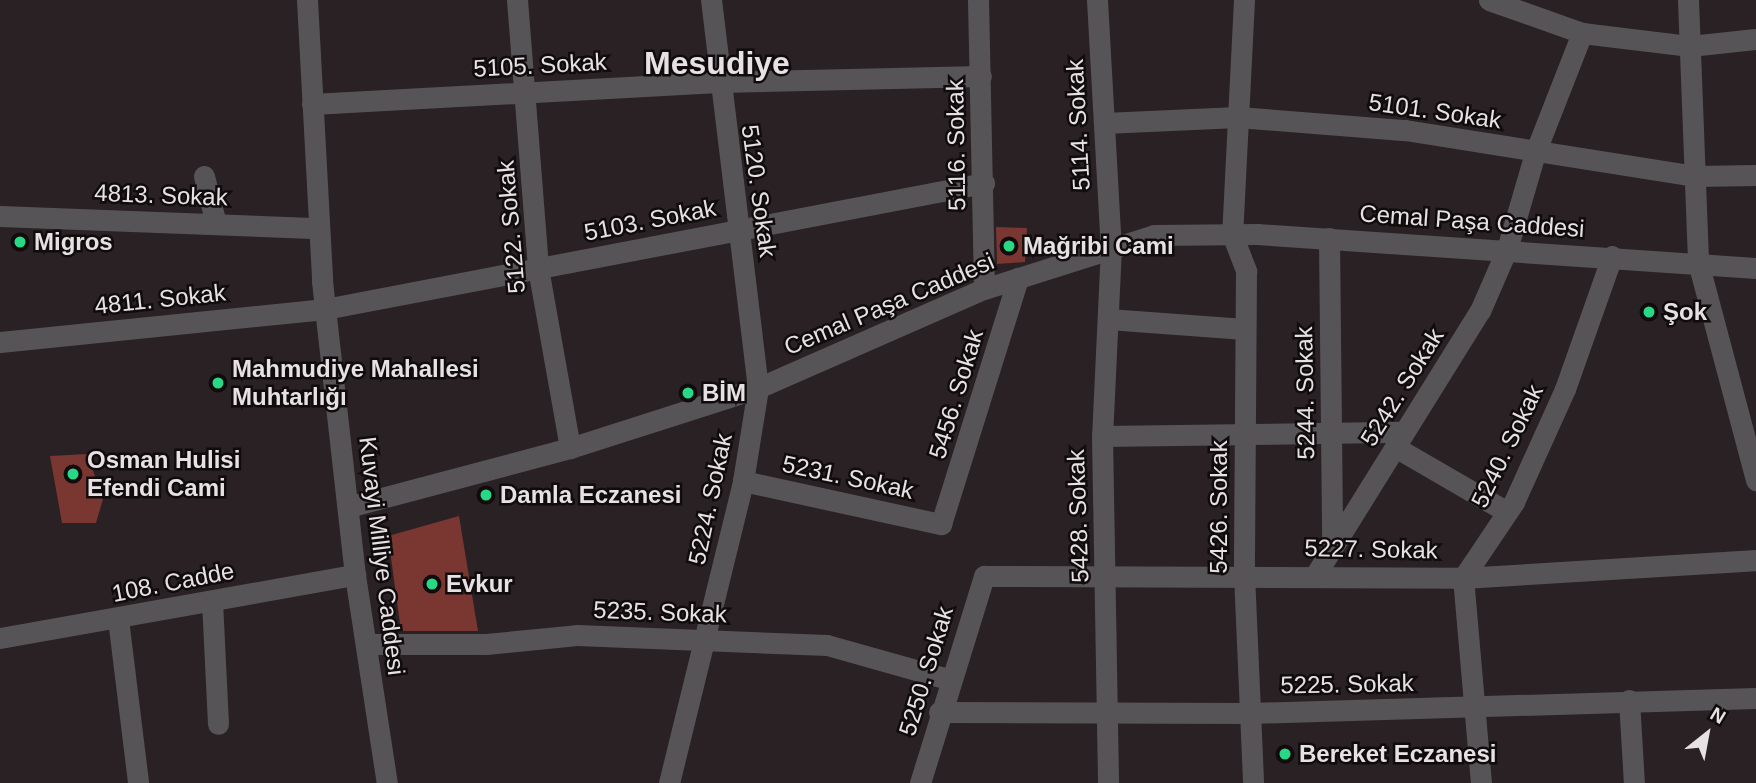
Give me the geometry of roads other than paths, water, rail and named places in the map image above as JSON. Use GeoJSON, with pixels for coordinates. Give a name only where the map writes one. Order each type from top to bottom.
{"type":"FeatureCollection","features":[{"type":"Feature","properties":{"kind":"street","name":"Kuvayi Milliye Caddesi"},"geometry":{"type":"LineString","coordinates":[[307,0],[325,309],[355,575],[387,783]]}},
{"type":"Feature","properties":{"kind":"street","name":"5122. Sokak"},"geometry":{"type":"LineString","coordinates":[[517,0],[527,92],[538,268],[570,448]]}},
{"type":"Feature","properties":{"kind":"street","name":"5120. Sokak"},"geometry":{"type":"LineString","coordinates":[[711,0],[718,82],[758,388]]}},
{"type":"Feature","properties":{"kind":"street","name":"5116. Sokak"},"geometry":{"type":"LineString","coordinates":[[978,0],[984,183],[984,289]]}},
{"type":"Feature","properties":{"kind":"street","name":"5114. Sokak"},"geometry":{"type":"LineString","coordinates":[[1097,0],[1111,247]]}},
{"type":"Feature","properties":{"kind":"street"},"geometry":{"type":"LineString","coordinates":[[1232,234],[1244,0]]}},
{"type":"Feature","properties":{"kind":"street"},"geometry":{"type":"LineString","coordinates":[[1489,0],[1582,33],[1690,46],[1756,39]]}},
{"type":"Feature","properties":{"kind":"street"},"geometry":{"type":"LineString","coordinates":[[1688,0],[1698,261],[1756,480]]}},
{"type":"Feature","properties":{"kind":"street","name":"5242. Sokak"},"geometry":{"type":"LineString","coordinates":[[1316,574],[1480,311],[1507,249],[1535,153],[1582,33]]}},
{"type":"Feature","properties":{"kind":"street","name":"5105. Sokak"},"geometry":{"type":"LineString","coordinates":[[312,104],[718,82],[981,76]]}},
{"type":"Feature","properties":{"kind":"street","name":"5101. Sokak"},"geometry":{"type":"LineString","coordinates":[[1104,123],[1238,117],[1405,130],[1535,153],[1694,176],[1756,175]]}},
{"type":"Feature","properties":{"kind":"street"},"geometry":{"type":"LineString","coordinates":[[204,176],[216,223]]}},
{"type":"Feature","properties":{"kind":"street","name":"5103. Sokak"},"geometry":{"type":"LineString","coordinates":[[325,309],[984,183]]}},
{"type":"Feature","properties":{"kind":"street","name":"4813. Sokak"},"geometry":{"type":"LineString","coordinates":[[0,216],[319,228]]}},
{"type":"Feature","properties":{"kind":"street","name":"Cemal Paşa Caddesi"},"geometry":{"type":"LineString","coordinates":[[348,507],[570,448],[758,388],[984,289],[1154,235],[1232,234],[1329,238],[1698,261],[1756,268]]}},
{"type":"Feature","properties":{"kind":"street","name":"5426. Sokak"},"geometry":{"type":"LineString","coordinates":[[1232,234],[1246,271],[1244,574],[1253,783]]}},
{"type":"Feature","properties":{"kind":"street","name":"5244. Sokak"},"geometry":{"type":"LineString","coordinates":[[1329,238],[1332,548]]}},
{"type":"Feature","properties":{"kind":"street","name":"5428. Sokak"},"geometry":{"type":"LineString","coordinates":[[1108,783],[1110,714],[1102,436],[1111,247]]}},
{"type":"Feature","properties":{"kind":"street","name":"5240. Sokak"},"geometry":{"type":"LineString","coordinates":[[1463,578],[1507,512],[1565,389],[1612,256]]}},
{"type":"Feature","properties":{"kind":"street","name":"5456. Sokak"},"geometry":{"type":"LineString","coordinates":[[941,524],[1018,278]]}},
{"type":"Feature","properties":{"kind":"street","name":"4811. Sokak"},"geometry":{"type":"LineString","coordinates":[[0,342],[325,309]]}},
{"type":"Feature","properties":{"kind":"street"},"geometry":{"type":"LineString","coordinates":[[1108,319],[1245,329]]}},
{"type":"Feature","properties":{"kind":"street","name":"5224. Sokak"},"geometry":{"type":"LineString","coordinates":[[669,783],[707,639],[743,481],[758,388]]}},
{"type":"Feature","properties":{"kind":"street"},"geometry":{"type":"LineString","coordinates":[[1102,436],[1331,431],[1400,440],[1507,512]]}},
{"type":"Feature","properties":{"kind":"street","name":"5231. Sokak"},"geometry":{"type":"LineString","coordinates":[[743,481],[941,524]]}},
{"type":"Feature","properties":{"kind":"street","name":"5227. Sokak"},"geometry":{"type":"LineString","coordinates":[[984,576],[1316,574],[1463,578],[1756,560]]}},
{"type":"Feature","properties":{"kind":"street","name":"108. Cadde"},"geometry":{"type":"LineString","coordinates":[[0,638],[355,575]]}},
{"type":"Feature","properties":{"kind":"street","name":"5250. Sokak"},"geometry":{"type":"LineString","coordinates":[[920,783],[948,679],[984,576]]}},
{"type":"Feature","properties":{"kind":"street"},"geometry":{"type":"LineString","coordinates":[[1463,578],[1481,783]]}},
{"type":"Feature","properties":{"kind":"street"},"geometry":{"type":"LineString","coordinates":[[212,601],[218,724]]}},
{"type":"Feature","properties":{"kind":"street"},"geometry":{"type":"LineString","coordinates":[[118,619],[138,783]]}},
{"type":"Feature","properties":{"kind":"street","name":"5235. Sokak"},"geometry":{"type":"LineString","coordinates":[[366,644],[486,644],[578,635],[827,645],[948,679]]}},
{"type":"Feature","properties":{"kind":"street","name":"5225. Sokak"},"geometry":{"type":"LineString","coordinates":[[939,712],[1250,713],[1756,698]]}},
{"type":"Feature","properties":{"kind":"street"},"geometry":{"type":"LineString","coordinates":[[1629,700],[1634,783]]}},
{"type":"Feature","properties":{"kind":"place","name":"Migros"},"geometry":{"type":"Point","coordinates":[20,242]}},
{"type":"Feature","properties":{"kind":"place","name":"Mağribi Cami"},"geometry":{"type":"Point","coordinates":[1009,246]}},
{"type":"Feature","properties":{"kind":"place","name":"Şok"},"geometry":{"type":"Point","coordinates":[1649,312]}},
{"type":"Feature","properties":{"kind":"place","name":"Mahmudiye Mahallesi Muhtarlığı"},"geometry":{"type":"Point","coordinates":[218,383]}},
{"type":"Feature","properties":{"kind":"place","name":"BİM"},"geometry":{"type":"Point","coordinates":[688,393]}},
{"type":"Feature","properties":{"kind":"place","name":"Osman Hulisi Efendi Cami"},"geometry":{"type":"Point","coordinates":[73,474]}},
{"type":"Feature","properties":{"kind":"place","name":"Damla Eczanesi"},"geometry":{"type":"Point","coordinates":[486,495]}},
{"type":"Feature","properties":{"kind":"place","name":"Evkur"},"geometry":{"type":"Point","coordinates":[432,584]}},
{"type":"Feature","properties":{"kind":"place","name":"Bereket Eczanesi"},"geometry":{"type":"Point","coordinates":[1285,754]}},
{"type":"Feature","properties":{"kind":"district","name":"Mesudiye"},"geometry":{"type":"Point","coordinates":[717,63]}}]}
